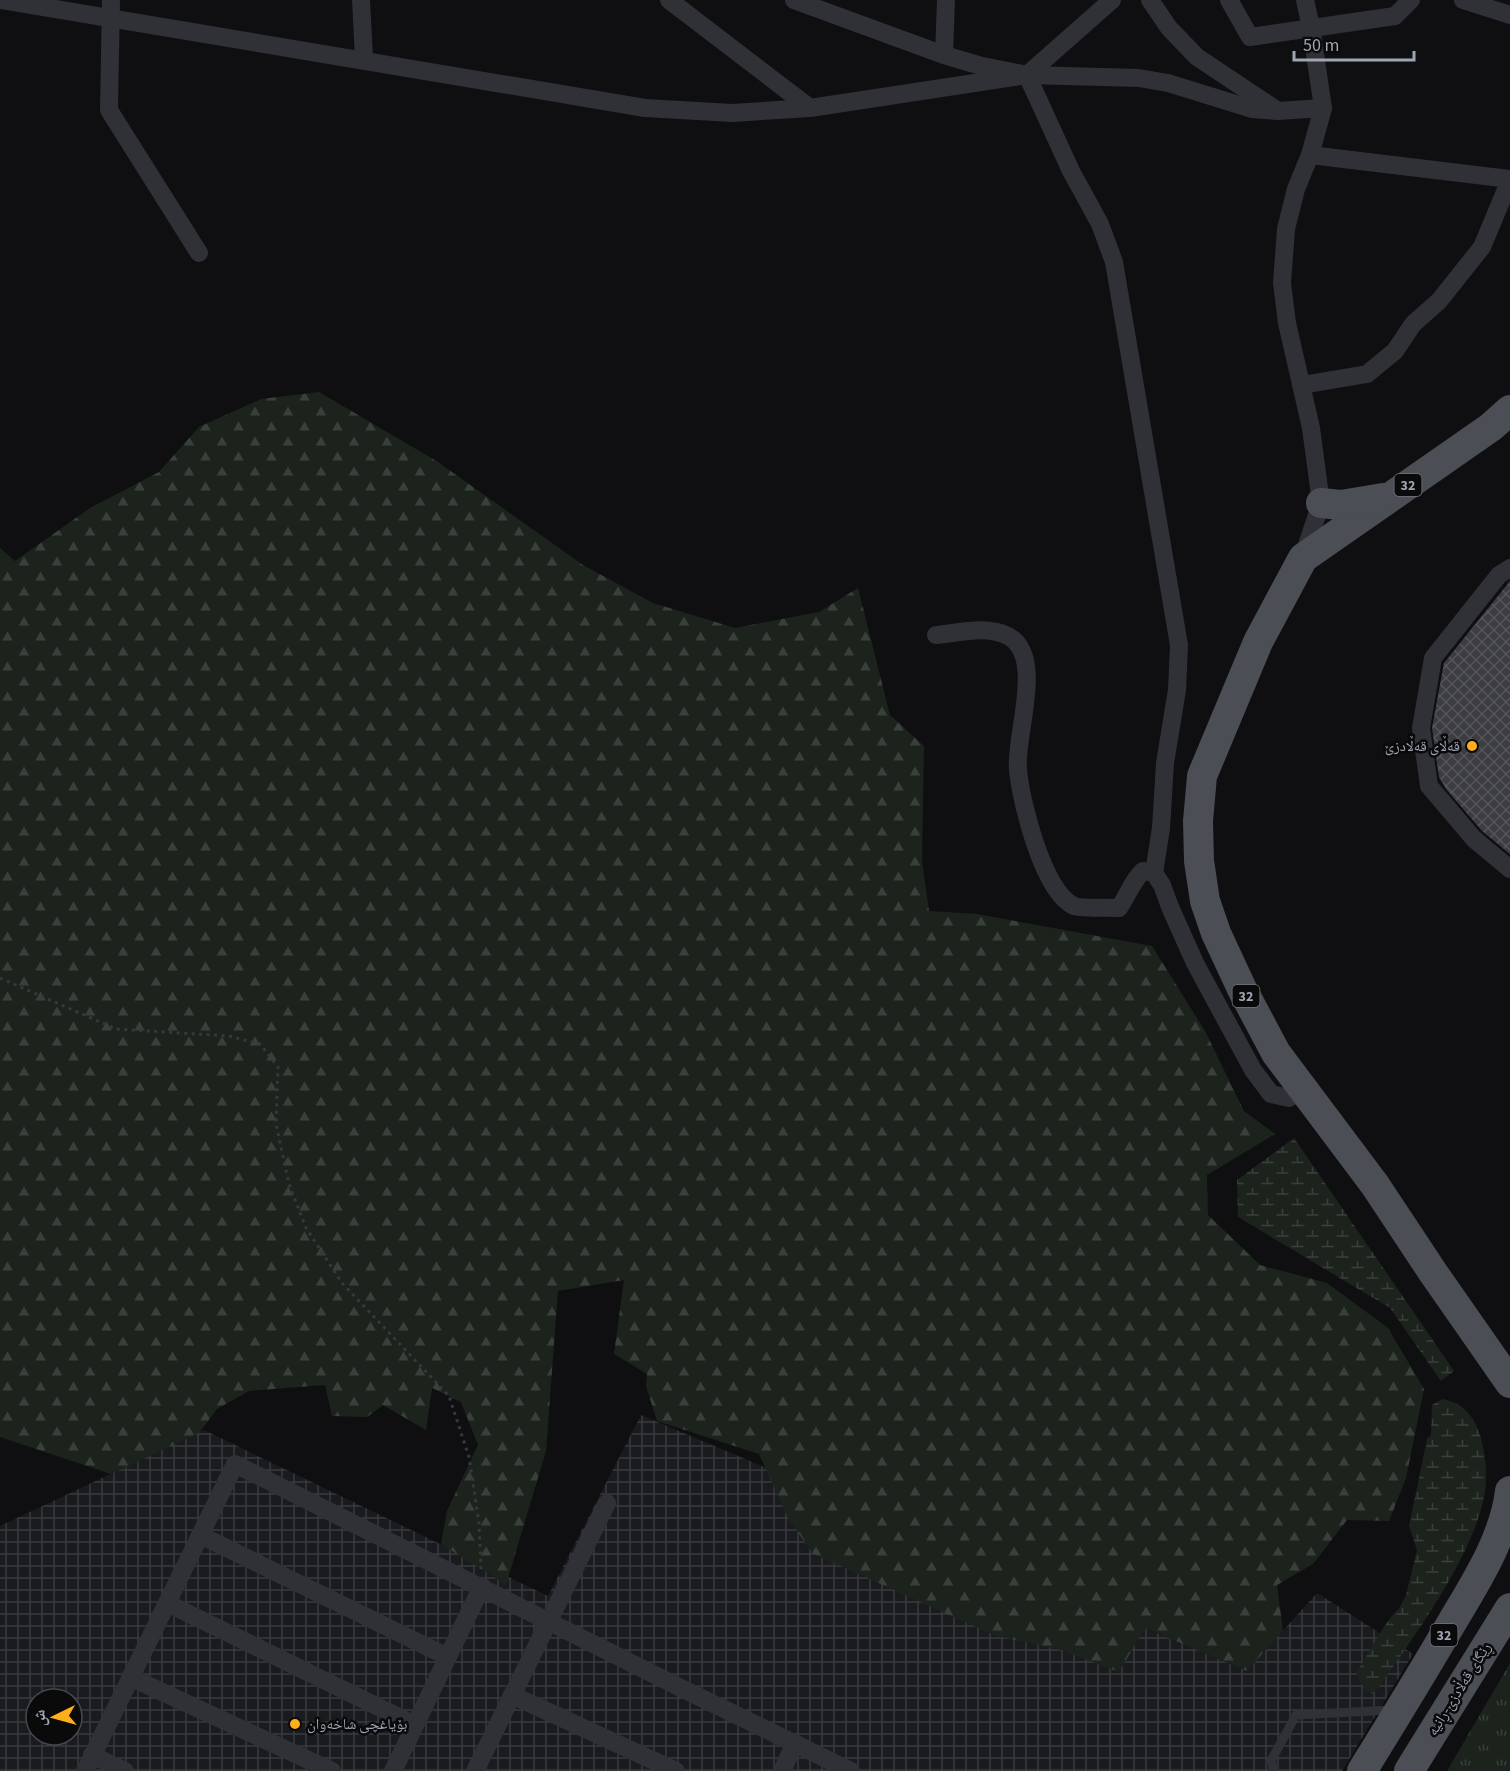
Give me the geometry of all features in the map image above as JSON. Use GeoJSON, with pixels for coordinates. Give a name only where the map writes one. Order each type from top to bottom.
{"type":"FeatureCollection","features":[{"type":"Feature","properties":{"kind":"main road","name":"32"},"geometry":{"type":"LineString","coordinates":[[1510,410],[1491,427],[1303,558],[1258,642],[1202,776],[1198,821],[1199,861],[1205,901],[1216,933],[1242,989],[1276,1053],[1375,1185],[1510,1383]]}},
{"type":"Feature","properties":{"kind":"main road"},"geometry":{"type":"LineString","coordinates":[[1320,503],[1341,505],[1392,496]]}},
{"type":"Feature","properties":{"kind":"main road","name":"32"},"geometry":{"type":"LineString","coordinates":[[1362,1771],[1458,1611],[1499,1535],[1510,1491]]}},
{"type":"Feature","properties":{"kind":"main road","name":"ڕێگای قەڵادزێ-ڕانیە"},"geometry":{"type":"LineString","coordinates":[[1408,1771],[1510,1608]]}},
{"type":"Feature","properties":{"kind":"main road"},"geometry":{"type":"LineString","coordinates":[[1400,1710],[1432,1731]]}},
{"type":"Feature","properties":{"kind":"street"},"geometry":{"type":"LineString","coordinates":[[2,0],[645,108],[732,113],[810,108],[1027,75],[1112,0]]}},
{"type":"Feature","properties":{"kind":"street"},"geometry":{"type":"LineString","coordinates":[[111,0],[109,110],[199,252]]}},
{"type":"Feature","properties":{"kind":"street"},"geometry":{"type":"LineString","coordinates":[[361,0],[364,59]]}},
{"type":"Feature","properties":{"kind":"street"},"geometry":{"type":"LineString","coordinates":[[669,0],[810,108]]}},
{"type":"Feature","properties":{"kind":"street"},"geometry":{"type":"LineString","coordinates":[[794,0],[944,55],[978,65],[1027,75],[1139,78],[1168,83],[1252,109],[1278,111],[1323,108]]}},
{"type":"Feature","properties":{"kind":"street"},"geometry":{"type":"LineString","coordinates":[[944,55],[946,0]]}},
{"type":"Feature","properties":{"kind":"street"},"geometry":{"type":"LineString","coordinates":[[1150,0],[1169,28],[1197,57],[1278,111]]}},
{"type":"Feature","properties":{"kind":"street"},"geometry":{"type":"LineString","coordinates":[[1229,0],[1250,38],[1395,16],[1411,0]]}},
{"type":"Feature","properties":{"kind":"street"},"geometry":{"type":"LineString","coordinates":[[1303,558],[1320,503],[1311,428],[1287,323],[1282,283],[1286,229],[1296,189],[1310,155],[1323,108],[1305,0]]}},
{"type":"Feature","properties":{"kind":"street"},"geometry":{"type":"LineString","coordinates":[[1463,0],[1510,15]]}},
{"type":"Feature","properties":{"kind":"street"},"geometry":{"type":"LineString","coordinates":[[1027,75],[1071,171],[1100,224],[1114,262],[1179,645],[1177,690],[1165,763],[1161,828],[1154,873],[1162,885],[1195,963],[1253,1070],[1271,1094],[1289,1098],[1303,1089]]}},
{"type":"Feature","properties":{"kind":"street"},"geometry":{"type":"LineString","coordinates":[[1302,385],[1367,374],[1395,351],[1413,324],[1439,301],[1482,247],[1510,180],[1310,155]]}},
{"type":"Feature","properties":{"kind":"street"},"geometry":{"type":"LineString","coordinates":[[1510,568],[1499,575],[1433,658],[1421,728],[1429,786],[1474,839],[1510,869]]}},
{"type":"Feature","properties":{"kind":"street"},"geometry":{"type":"LineString","coordinates":[[936,635],[990,630],[1009,637],[1022,650],[1028,685],[1017,768],[1035,845],[1056,891],[1074,907],[1112,907],[1128,895],[1135,878],[1143,871],[1154,873]]}},
{"type":"Feature","properties":{"kind":"street"},"geometry":{"type":"LineString","coordinates":[[125,1771],[88,1763],[235,1464],[851,1771]]}},
{"type":"Feature","properties":{"kind":"street"},"geometry":{"type":"LineString","coordinates":[[474,1771],[607,1503]]}},
{"type":"Feature","properties":{"kind":"street"},"geometry":{"type":"LineString","coordinates":[[200,1535],[448,1657]]}},
{"type":"Feature","properties":{"kind":"street"},"geometry":{"type":"LineString","coordinates":[[393,1771],[482,1586]]}},
{"type":"Feature","properties":{"kind":"street"},"geometry":{"type":"LineString","coordinates":[[167,1604],[415,1725]]}},
{"type":"Feature","properties":{"kind":"street"},"geometry":{"type":"LineString","coordinates":[[130,1677],[332,1771]]}},
{"type":"Feature","properties":{"kind":"street"},"geometry":{"type":"LineString","coordinates":[[512,1695],[676,1771]]}},
{"type":"Feature","properties":{"kind":"street"},"geometry":{"type":"LineString","coordinates":[[782,1771],[795,1743]]}},
{"type":"Feature","properties":{"kind":"lane"},"geometry":{"type":"LineString","coordinates":[[1274,1771],[1271,1761],[1296,1715],[1400,1710]]}},
{"type":"Feature","properties":{"kind":"path"},"geometry":{"type":"LineString","coordinates":[[0,978],[116,1029],[229,1036],[260,1044],[278,1067],[276,1124],[289,1184],[306,1228],[342,1282],[449,1396],[469,1457],[479,1522],[482,1586]]}},
{"type":"Feature","properties":{"kind":"shaded area"},"geometry":{"type":"Polygon","coordinates":[[[641,1415],[1247,1671],[1317,1593],[1413,1654],[1342,1771],[0,1771],[0,1526],[204,1430],[548,1596],[641,1415]]]}},
{"type":"Feature","properties":{"kind":"green space"},"geometry":{"type":"Polygon","coordinates":[[[319,392],[438,462],[583,565],[653,603],[735,628],[819,612],[858,588],[890,715],[924,746],[922,861],[929,911],[977,914],[1152,946],[1205,1031],[1244,1111],[1275,1134],[1207,1175],[1208,1215],[1260,1265],[1327,1283],[1388,1328],[1424,1389],[1406,1478],[1389,1521],[1347,1520],[1313,1564],[1277,1585],[1283,1631],[1247,1671],[1145,1628],[1119,1672],[1058,1649],[996,1636],[812,1553],[788,1518],[759,1454],[657,1421],[646,1386],[647,1374],[614,1354],[624,1280],[558,1291],[546,1451],[506,1585],[441,1544],[447,1511],[478,1445],[461,1402],[432,1388],[426,1430],[383,1405],[367,1417],[332,1416],[325,1385],[249,1391],[217,1409],[199,1433],[111,1474],[0,1437],[0,548],[15,561],[90,508],[159,472],[199,427],[261,399],[319,392]]]}},
{"type":"Feature","properties":{"kind":"green space"},"geometry":{"type":"Polygon","coordinates":[[[1294,1138],[1454,1371],[1441,1381],[1390,1308],[1238,1217],[1237,1180],[1294,1138]]]}},
{"type":"Feature","properties":{"kind":"green space"},"geometry":{"type":"Polygon","coordinates":[[[1442,1399],[1457,1404],[1468,1412],[1479,1430],[1486,1469],[1482,1505],[1473,1532],[1444,1589],[1377,1690],[1371,1694],[1364,1689],[1356,1673],[1406,1595],[1417,1550],[1409,1526],[1427,1439],[1431,1435],[1432,1405],[1442,1399]]]}},
{"type":"Feature","properties":{"kind":"green space"},"geometry":{"type":"Polygon","coordinates":[[[1510,1663],[1510,1771],[1447,1771],[1510,1663]]]}},
{"type":"Feature","properties":{"kind":"building","name":"قەڵای قەڵادزێ"},"geometry":{"type":"Polygon","coordinates":[[[1510,581],[1510,854],[1482,831],[1446,789],[1439,777],[1432,728],[1444,663],[1510,581]]]}},
{"type":"Feature","properties":{"kind":"place","name":"قەڵای قەڵادزێ"},"geometry":{"type":"Point","coordinates":[1472,746]}},
{"type":"Feature","properties":{"kind":"place","name":"بۆیاغچی شاخەوان"},"geometry":{"type":"Point","coordinates":[295,1724]}}]}
